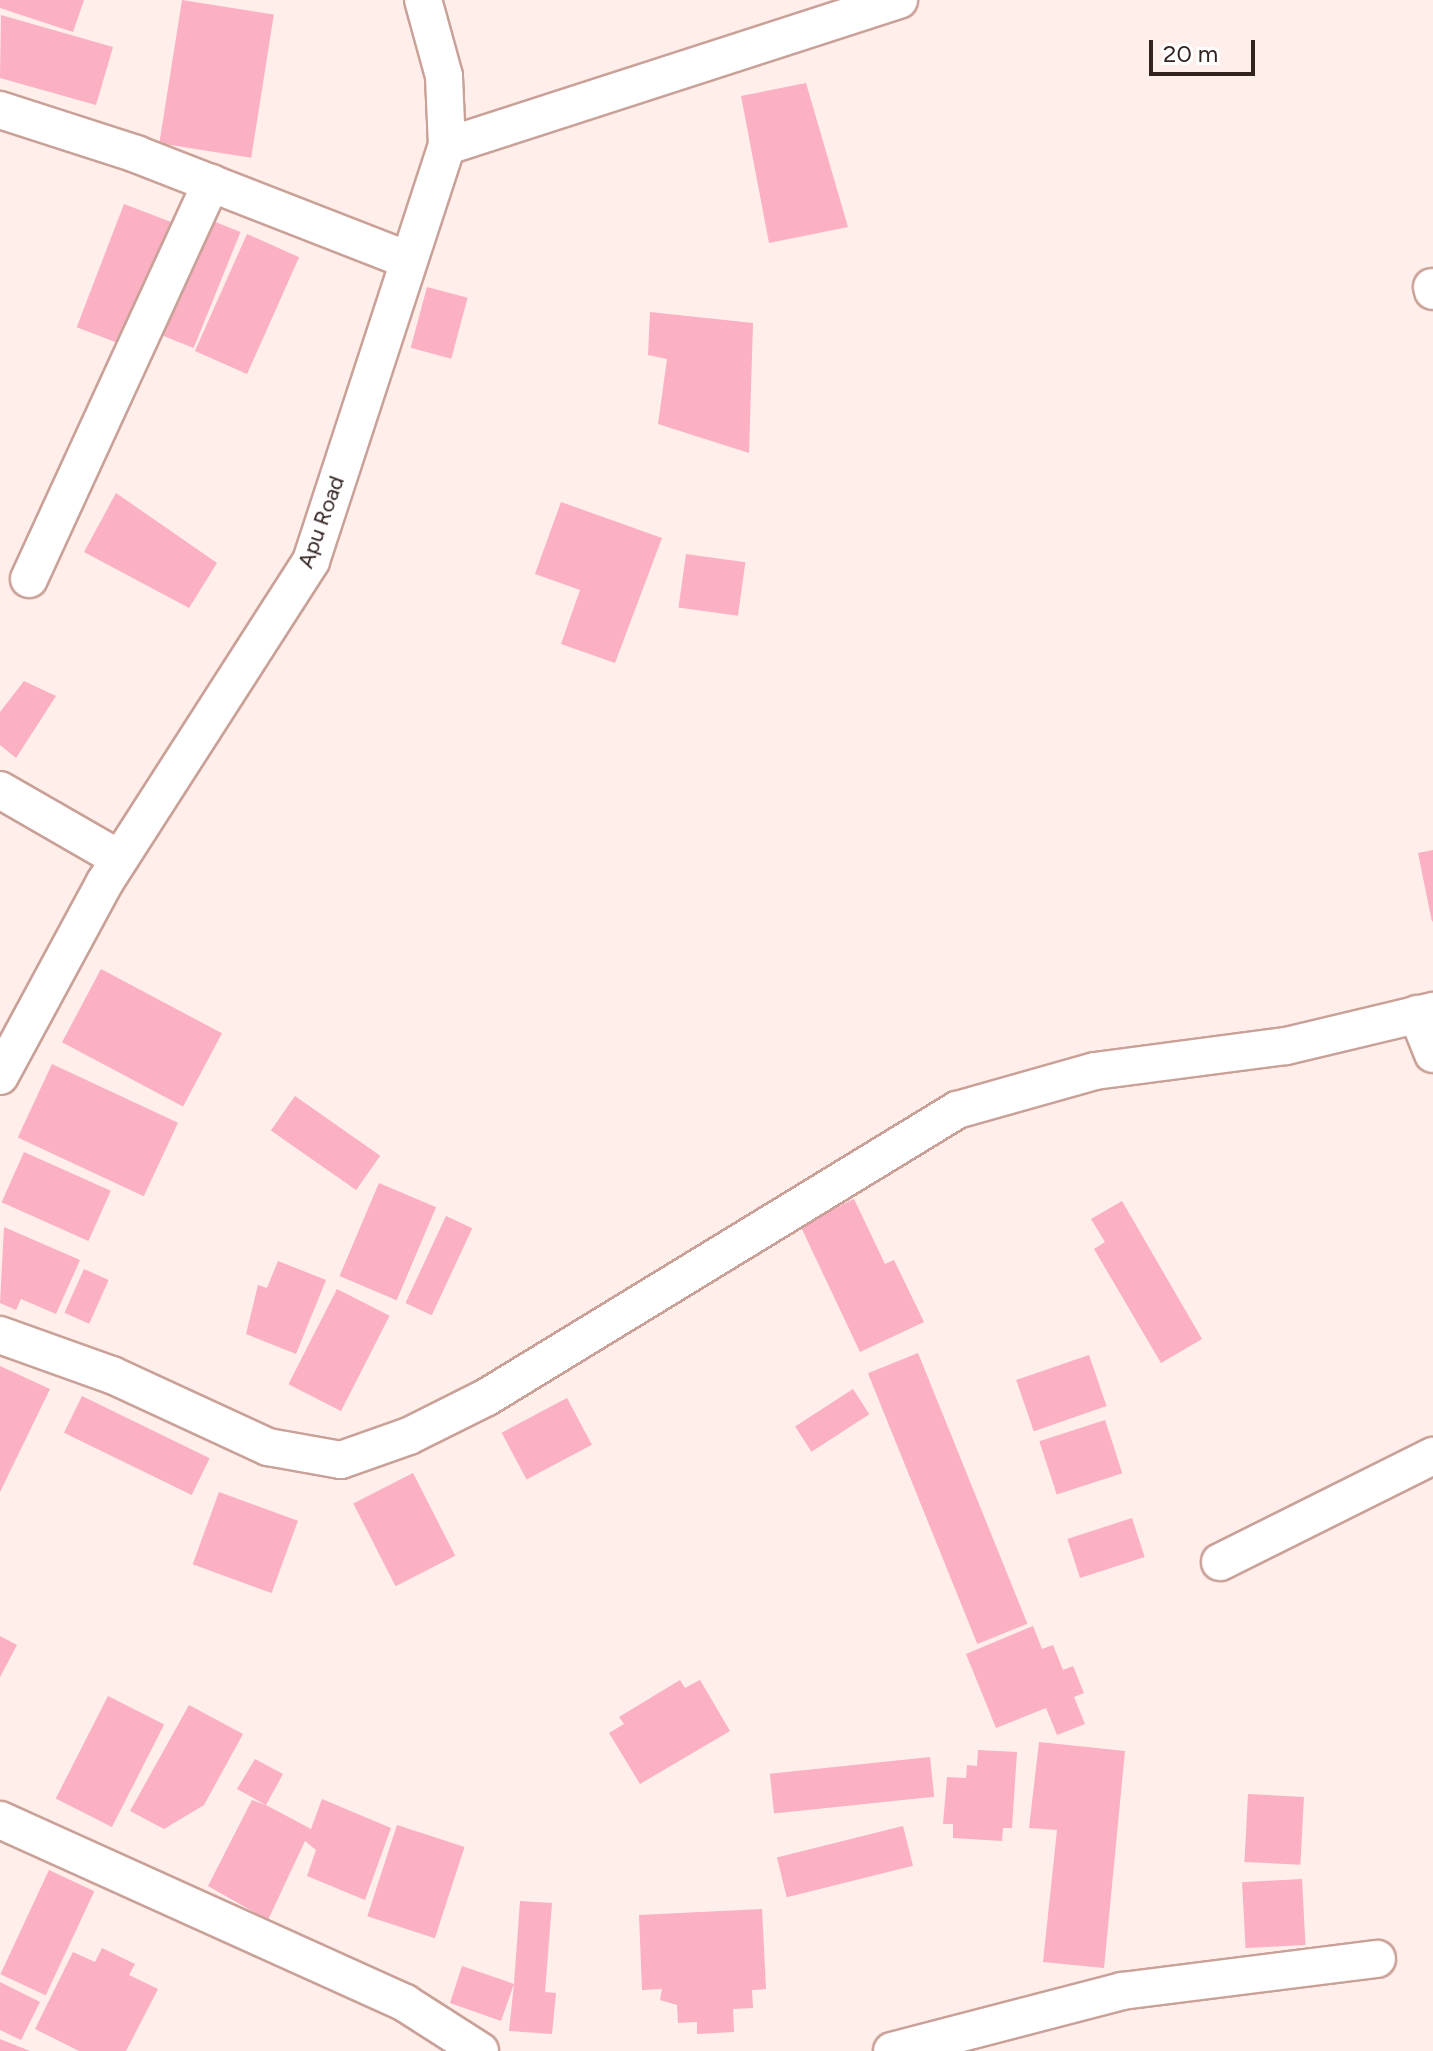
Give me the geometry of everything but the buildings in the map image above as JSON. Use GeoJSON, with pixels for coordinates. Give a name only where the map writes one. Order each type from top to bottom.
{"type":"FeatureCollection","features":[{"type":"Feature","properties":{"kind":"street","name":"Apu Road"},"geometry":{"type":"LineString","coordinates":[[0,1076],[120,859],[311,561],[447,146],[444,76],[423,0]]}},
{"type":"Feature","properties":{"kind":"street"},"geometry":{"type":"LineString","coordinates":[[447,146],[899,0]]}},
{"type":"Feature","properties":{"kind":"street"},"geometry":{"type":"LineString","coordinates":[[0,110],[211,183],[408,260]]}},
{"type":"Feature","properties":{"kind":"street"},"geometry":{"type":"LineString","coordinates":[[29,579],[211,183]]}},
{"type":"Feature","properties":{"kind":"street"},"geometry":{"type":"LineString","coordinates":[[0,790],[120,859]]}},
{"type":"Feature","properties":{"kind":"street"},"geometry":{"type":"LineString","coordinates":[[0,1335],[112,1375],[268,1447],[341,1460],[409,1436],[487,1397],[957,1110],[1095,1071],[1286,1046],[1425,1012],[1433,1054]]}},
{"type":"Feature","properties":{"kind":"street"},"geometry":{"type":"LineString","coordinates":[[1220,1562],[1433,1456]]}},
{"type":"Feature","properties":{"kind":"street"},"geometry":{"type":"LineString","coordinates":[[0,1820],[405,2003],[480,2051]]}},
{"type":"Feature","properties":{"kind":"street"},"geometry":{"type":"LineString","coordinates":[[892,2051],[1122,1991],[1377,1959]]}}]}
